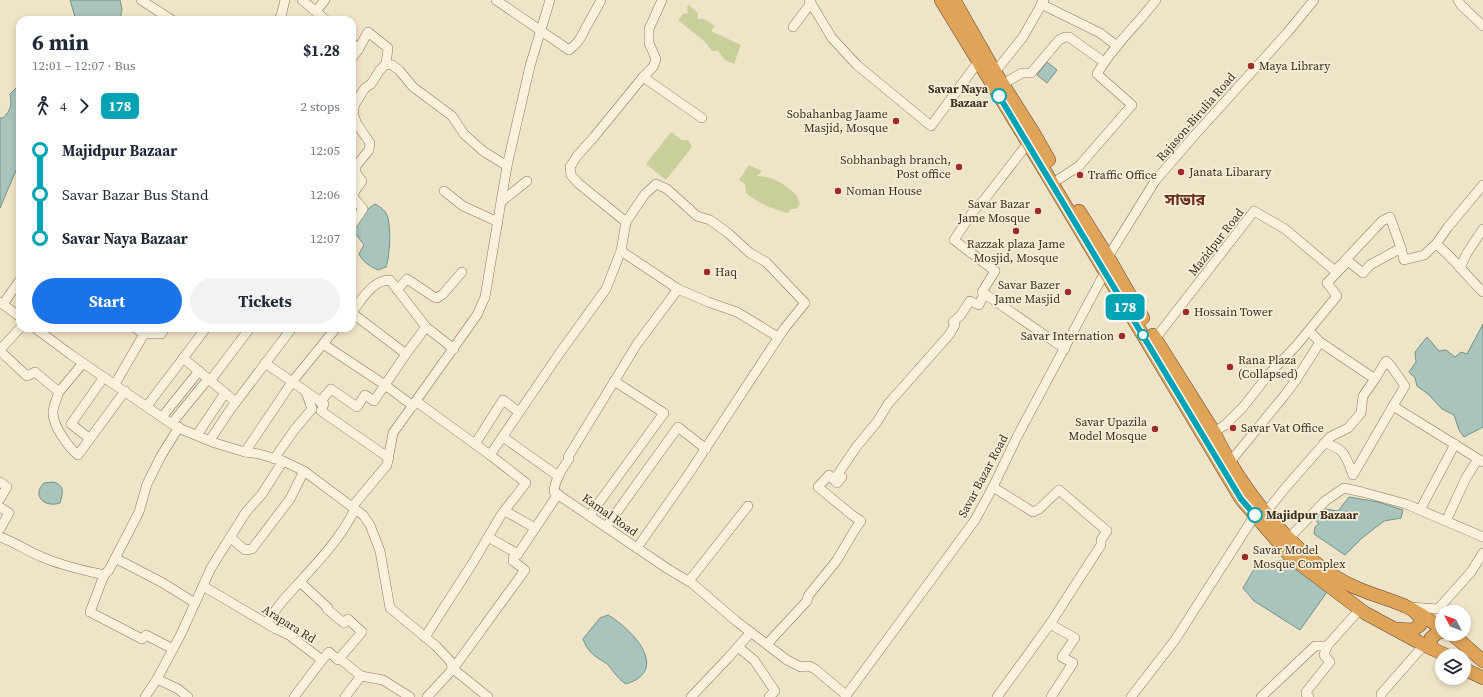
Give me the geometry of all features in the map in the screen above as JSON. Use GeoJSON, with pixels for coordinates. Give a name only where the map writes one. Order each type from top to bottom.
{"type":"FeatureCollection","features":[{"type":"Feature","properties":{"kind":"highway"},"geometry":{"type":"LineString","coordinates":[[941,0],[1237,492],[1320,566],[1367,593],[1410,609],[1435,624]]}},
{"type":"Feature","properties":{"kind":"highway"},"geometry":{"type":"LineString","coordinates":[[954,0],[995,72],[1108,257],[1155,339],[1214,432],[1260,514],[1292,558],[1360,609],[1435,651]]}},
{"type":"Feature","properties":{"kind":"highway"},"geometry":{"type":"LineString","coordinates":[[1394,628],[1408,630],[1417,628],[1421,622],[1420,618],[1410,609]]}},
{"type":"Feature","properties":{"kind":"highway"},"geometry":{"type":"LineString","coordinates":[[1435,635],[1431,638],[1430,646],[1435,650]]}},
{"type":"Feature","properties":{"kind":"highway"},"geometry":{"type":"LineString","coordinates":[[1460,641],[1470,649]]}},
{"type":"Feature","properties":{"kind":"highway"},"geometry":{"type":"LineString","coordinates":[[1471,650],[1483,656]]}},
{"type":"Feature","properties":{"kind":"highway"},"geometry":{"type":"LineString","coordinates":[[1471,650],[1483,661]]}},
{"type":"Feature","properties":{"kind":"highway"},"geometry":{"type":"LineString","coordinates":[[1471,666],[1483,672]]}},
{"type":"Feature","properties":{"kind":"highway"},"geometry":{"type":"LineString","coordinates":[[1471,672],[1483,678]]}},
{"type":"Feature","properties":{"kind":"street"},"geometry":{"type":"LineString","coordinates":[[141,0],[166,16]]}},
{"type":"Feature","properties":{"kind":"street"},"geometry":{"type":"LineString","coordinates":[[281,16],[285,0]]}},
{"type":"Feature","properties":{"kind":"street"},"geometry":{"type":"LineString","coordinates":[[302,0],[322,16]]}},
{"type":"Feature","properties":{"kind":"street"},"geometry":{"type":"LineString","coordinates":[[316,11],[325,0]]}},
{"type":"Feature","properties":{"kind":"street"},"geometry":{"type":"LineString","coordinates":[[496,0],[569,50],[582,38],[601,0]]}},
{"type":"Feature","properties":{"kind":"street"},"geometry":{"type":"LineString","coordinates":[[267,623],[286,596],[334,542],[351,518],[354,508],[388,465],[393,433],[477,315],[485,297],[507,166],[530,66],[550,0]]}},
{"type":"Feature","properties":{"kind":"street"},"geometry":{"type":"LineString","coordinates":[[626,222],[578,183],[571,175],[570,166],[642,77],[653,67],[656,59],[649,43],[649,29],[662,0]]}},
{"type":"Feature","properties":{"kind":"street"},"geometry":{"type":"LineString","coordinates":[[1059,179],[1079,166],[1132,105],[1097,74],[1104,62],[1156,0]]}},
{"type":"Feature","properties":{"kind":"street","name":"Rajason-Birulia Road"},"geometry":{"type":"LineString","coordinates":[[1108,257],[1155,181],[1287,33],[1314,0]]}},
{"type":"Feature","properties":{"kind":"street"},"geometry":{"type":"LineString","coordinates":[[1458,0],[1461,5],[1483,26]]}},
{"type":"Feature","properties":{"kind":"street"},"geometry":{"type":"LineString","coordinates":[[793,27],[810,2],[832,38],[857,65],[931,126],[978,62]]}},
{"type":"Feature","properties":{"kind":"street"},"geometry":{"type":"LineString","coordinates":[[995,72],[1023,37],[1042,2],[1100,33],[1117,46]]}},
{"type":"Feature","properties":{"kind":"street"},"geometry":{"type":"LineString","coordinates":[[356,52],[368,32],[388,48],[386,64],[371,84],[365,88],[356,102]]}},
{"type":"Feature","properties":{"kind":"street"},"geometry":{"type":"LineString","coordinates":[[1003,84],[1022,73],[1031,73],[1059,40],[1065,37],[1076,42],[1104,62]]}},
{"type":"Feature","properties":{"kind":"street"},"geometry":{"type":"LineString","coordinates":[[386,64],[392,65],[399,70],[413,87],[452,116],[464,134],[484,151],[507,166]]}},
{"type":"Feature","properties":{"kind":"street"},"geometry":{"type":"LineString","coordinates":[[642,77],[702,118]]}},
{"type":"Feature","properties":{"kind":"street"},"geometry":{"type":"LineString","coordinates":[[356,122],[370,143],[369,150],[356,166]]}},
{"type":"Feature","properties":{"kind":"street"},"geometry":{"type":"LineString","coordinates":[[767,644],[807,601],[808,596],[837,560],[861,521],[818,487],[829,475],[838,483],[842,477],[838,474],[843,466],[877,422],[888,404],[949,335],[954,325],[953,322],[960,316],[970,301],[979,305],[984,294],[982,292],[995,270],[954,240],[974,210],[984,200],[1028,143]]}},
{"type":"Feature","properties":{"kind":"street"},"geometry":{"type":"LineString","coordinates":[[356,172],[362,182],[356,187]]}},
{"type":"Feature","properties":{"kind":"street"},"geometry":{"type":"LineString","coordinates":[[502,201],[527,181]]}},
{"type":"Feature","properties":{"kind":"street"},"geometry":{"type":"LineString","coordinates":[[490,455],[559,354],[606,289],[621,251],[626,222],[645,194],[656,184],[667,189],[697,216],[710,220],[728,233],[750,253],[766,262],[805,303],[778,337],[706,449],[637,548]]}},
{"type":"Feature","properties":{"kind":"street"},"geometry":{"type":"LineString","coordinates":[[1214,432],[1225,425],[1243,407],[1269,374],[1309,331],[1337,296],[1327,283],[1348,261],[1363,273],[1370,265],[1401,248],[1404,260],[1424,255],[1436,244],[1448,227],[1483,185]]}},
{"type":"Feature","properties":{"kind":"street"},"geometry":{"type":"LineString","coordinates":[[444,191],[463,206],[498,222]]}},
{"type":"Feature","properties":{"kind":"street"},"geometry":{"type":"LineString","coordinates":[[356,201],[363,209],[356,219]]}},
{"type":"Feature","properties":{"kind":"street","name":"Mazidpur Road"},"geometry":{"type":"LineString","coordinates":[[1155,339],[1254,212],[1285,229],[1335,271],[1382,221],[1390,217],[1401,248]]}},
{"type":"Feature","properties":{"kind":"street"},"geometry":{"type":"LineString","coordinates":[[1460,268],[1467,253],[1483,229]]}},
{"type":"Feature","properties":{"kind":"street"},"geometry":{"type":"LineString","coordinates":[[1436,244],[1483,292]]}},
{"type":"Feature","properties":{"kind":"street"},"geometry":{"type":"LineString","coordinates":[[621,251],[678,289],[708,302],[737,312],[778,337]]}},
{"type":"Feature","properties":{"kind":"street"},"geometry":{"type":"LineString","coordinates":[[397,290],[407,279],[437,298],[443,294],[462,272]]}},
{"type":"Feature","properties":{"kind":"street","name":"Savar Bazar Road"},"geometry":{"type":"LineString","coordinates":[[846,696],[975,520],[1104,272]]}},
{"type":"Feature","properties":{"kind":"street"},"geometry":{"type":"LineString","coordinates":[[356,307],[370,290],[382,280],[390,280],[426,327],[454,349]]}},
{"type":"Feature","properties":{"kind":"street"},"geometry":{"type":"LineString","coordinates":[[16,285],[1,303],[16,314]]}},
{"type":"Feature","properties":{"kind":"street"},"geometry":{"type":"LineString","coordinates":[[427,697],[453,669],[525,570],[513,561],[512,558],[518,554],[558,494],[554,492],[554,485],[558,476],[614,381],[637,344],[678,289]]}},
{"type":"Feature","properties":{"kind":"street"},"geometry":{"type":"LineString","coordinates":[[984,294],[1065,349]]}},
{"type":"Feature","properties":{"kind":"street"},"geometry":{"type":"LineString","coordinates":[[356,315],[406,354]]}},
{"type":"Feature","properties":{"kind":"street"},"geometry":{"type":"LineString","coordinates":[[320,402],[331,389],[357,407],[365,395],[374,401],[426,327]]}},
{"type":"Feature","properties":{"kind":"street"},"geometry":{"type":"LineString","coordinates":[[1309,331],[1320,342],[1375,379]]}},
{"type":"Feature","properties":{"kind":"street"},"geometry":{"type":"LineString","coordinates":[[16,332],[0,350],[27,376],[35,372],[59,392]]}},
{"type":"Feature","properties":{"kind":"street"},"geometry":{"type":"LineString","coordinates":[[40,332],[175,426],[245,452],[279,460],[304,471],[363,515],[370,525],[380,551],[390,608],[436,646],[452,662],[453,669],[488,697]]}},
{"type":"Feature","properties":{"kind":"street"},"geometry":{"type":"LineString","coordinates":[[141,332],[144,334],[161,334],[162,332]]}},
{"type":"Feature","properties":{"kind":"street"},"geometry":{"type":"LineString","coordinates":[[147,406],[203,332]]}},
{"type":"Feature","properties":{"kind":"street"},"geometry":{"type":"LineString","coordinates":[[173,649],[146,634],[142,639],[90,612],[104,575],[109,570],[139,512],[147,484],[175,426],[247,332]]}},
{"type":"Feature","properties":{"kind":"street"},"geometry":{"type":"LineString","coordinates":[[210,440],[236,402],[289,332]]}},
{"type":"Feature","properties":{"kind":"street"},"geometry":{"type":"LineString","coordinates":[[245,452],[292,382],[333,332]]}},
{"type":"Feature","properties":{"kind":"street"},"geometry":{"type":"LineString","coordinates":[[115,384],[144,334]]}},
{"type":"Feature","properties":{"kind":"street"},"geometry":{"type":"LineString","coordinates":[[1230,462],[1296,380],[1320,342]]}},
{"type":"Feature","properties":{"kind":"street"},"geometry":{"type":"LineString","coordinates":[[323,344],[475,444],[526,483],[504,511],[425,637]]}},
{"type":"Feature","properties":{"kind":"street"},"geometry":{"type":"LineString","coordinates":[[183,358],[236,402]]}},
{"type":"Feature","properties":{"kind":"street"},"geometry":{"type":"LineString","coordinates":[[1131,697],[1175,640],[1260,514],[1286,487],[1324,443],[1330,437],[1348,428],[1360,413],[1363,396],[1386,362],[1391,366],[1405,386],[1354,475],[1346,455],[1335,446],[1324,443]]}},
{"type":"Feature","properties":{"kind":"street"},"geometry":{"type":"LineString","coordinates":[[83,363],[59,392],[53,413],[56,426],[72,450],[78,455],[126,391]]}},
{"type":"Feature","properties":{"kind":"street"},"geometry":{"type":"LineString","coordinates":[[265,363],[324,404],[321,411],[389,458]]}},
{"type":"Feature","properties":{"kind":"street"},"geometry":{"type":"LineString","coordinates":[[162,417],[199,371]]}},
{"type":"Feature","properties":{"kind":"street"},"geometry":{"type":"LineString","coordinates":[[90,439],[71,424],[104,377]]}},
{"type":"Feature","properties":{"kind":"street"},"geometry":{"type":"LineString","coordinates":[[590,515],[664,413],[614,381]]}},
{"type":"Feature","properties":{"kind":"street"},"geometry":{"type":"LineString","coordinates":[[145,697],[157,679],[173,649],[211,568],[246,512],[262,494],[295,429],[312,409],[306,392]]}},
{"type":"Feature","properties":{"kind":"street"},"geometry":{"type":"LineString","coordinates":[[197,435],[225,393]]}},
{"type":"Feature","properties":{"kind":"street"},"geometry":{"type":"LineString","coordinates":[[475,444],[503,400],[519,412]]}},
{"type":"Feature","properties":{"kind":"street"},"geometry":{"type":"LineString","coordinates":[[1393,406],[1481,461],[1466,478],[1446,521]]}},
{"type":"Feature","properties":{"kind":"street"},"geometry":{"type":"LineString","coordinates":[[606,527],[678,427],[706,449]]}},
{"type":"Feature","properties":{"kind":"street"},"geometry":{"type":"LineString","coordinates":[[503,437],[558,476]]}},
{"type":"Feature","properties":{"kind":"street"},"geometry":{"type":"LineString","coordinates":[[1420,510],[1454,444]]}},
{"type":"Feature","properties":{"kind":"street"},"geometry":{"type":"LineString","coordinates":[[230,537],[245,550],[252,549],[290,499],[304,471]]}},
{"type":"Feature","properties":{"kind":"street"},"geometry":{"type":"LineString","coordinates":[[0,482],[7,487],[0,499]]}},
{"type":"Feature","properties":{"kind":"street"},"geometry":{"type":"LineString","coordinates":[[993,487],[1033,512],[1039,509],[1059,490],[1107,531],[1100,540],[1101,545],[1050,624],[998,697]]}},
{"type":"Feature","properties":{"kind":"street"},"geometry":{"type":"LineString","coordinates":[[1289,538],[1325,501],[1344,488],[1406,504],[1483,537]]}},
{"type":"Feature","properties":{"kind":"street","name":"Kamal Road"},"geometry":{"type":"LineString","coordinates":[[558,494],[637,548],[689,581],[736,622],[787,660],[801,667],[809,666],[815,669],[846,696]]}},
{"type":"Feature","properties":{"kind":"street"},"geometry":{"type":"LineString","coordinates":[[689,581],[748,506]]}},
{"type":"Feature","properties":{"kind":"street"},"geometry":{"type":"LineString","coordinates":[[0,507],[9,513],[0,529]]}},
{"type":"Feature","properties":{"kind":"street"},"geometry":{"type":"LineString","coordinates":[[504,511],[535,528]]}},
{"type":"Feature","properties":{"kind":"street"},"geometry":{"type":"LineString","coordinates":[[0,537],[67,566],[104,575]]}},
{"type":"Feature","properties":{"kind":"street"},"geometry":{"type":"LineString","coordinates":[[488,537],[518,554]]}},
{"type":"Feature","properties":{"kind":"street"},"geometry":{"type":"LineString","coordinates":[[1410,609],[1438,609],[1471,572],[1483,553]]}},
{"type":"Feature","properties":{"kind":"street"},"geometry":{"type":"LineString","coordinates":[[115,558],[163,583],[195,603]]}},
{"type":"Feature","properties":{"kind":"street"},"geometry":{"type":"LineString","coordinates":[[300,582],[336,617],[344,623],[348,619],[362,632],[340,658]]}},
{"type":"Feature","properties":{"kind":"street","name":"Arapara Rd"},"geometry":{"type":"LineString","coordinates":[[203,586],[289,635],[322,660]]}},
{"type":"Feature","properties":{"kind":"street"},"geometry":{"type":"LineString","coordinates":[[1309,697],[1305,693],[1330,662],[1324,655],[1327,646],[1360,609]]}},
{"type":"Feature","properties":{"kind":"street"},"geometry":{"type":"LineString","coordinates":[[1050,624],[1075,638],[1062,657],[1072,663],[1051,697]]}},
{"type":"Feature","properties":{"kind":"street"},"geometry":{"type":"LineString","coordinates":[[691,697],[751,632]]}},
{"type":"Feature","properties":{"kind":"street"},"geometry":{"type":"LineString","coordinates":[[1261,697],[1315,646],[1327,646]]}},
{"type":"Feature","properties":{"kind":"street"},"geometry":{"type":"LineString","coordinates":[[738,647],[754,660],[775,691],[769,697]]}},
{"type":"Feature","properties":{"kind":"street"},"geometry":{"type":"LineString","coordinates":[[294,697],[329,652],[338,660],[340,658],[361,676],[383,680],[410,697]]}},
{"type":"Feature","properties":{"kind":"street"},"geometry":{"type":"LineString","coordinates":[[1381,697],[1381,694],[1435,654]]}},
{"type":"Feature","properties":{"kind":"street"},"geometry":{"type":"LineString","coordinates":[[345,697],[361,676]]}},
{"type":"Feature","properties":{"kind":"street"},"geometry":{"type":"LineString","coordinates":[[157,679],[178,689],[188,697]]}},
{"type":"Feature","properties":{"kind":"green space"},"geometry":{"type":"Polygon","coordinates":[[[689,5],[698,13],[698,19],[704,19],[715,26],[711,31],[741,45],[734,64],[725,60],[718,51],[712,51],[704,41],[678,20],[683,14],[688,13],[687,7],[689,5]]]}},
{"type":"Feature","properties":{"kind":"green space"},"geometry":{"type":"Polygon","coordinates":[[[671,132],[682,140],[688,140],[692,147],[666,180],[646,164],[671,132]]]}},
{"type":"Feature","properties":{"kind":"green space"},"geometry":{"type":"Polygon","coordinates":[[[749,165],[762,171],[757,176],[773,179],[793,191],[800,204],[796,209],[791,209],[788,213],[777,210],[766,206],[746,193],[745,184],[739,180],[749,165]]]}},
{"type":"Feature","properties":{"kind":"water"},"geometry":{"type":"Polygon","coordinates":[[[70,0],[120,0],[122,9],[121,16],[75,16],[70,0]]]}},
{"type":"Feature","properties":{"kind":"water"},"geometry":{"type":"Polygon","coordinates":[[[1047,62],[1057,70],[1047,83],[1037,75],[1047,62]]]}},
{"type":"Feature","properties":{"kind":"water"},"geometry":{"type":"Polygon","coordinates":[[[16,88],[16,170],[0,208],[0,118],[3,118],[9,110],[11,104],[10,94],[16,88]]]}},
{"type":"Feature","properties":{"kind":"water"},"geometry":{"type":"Polygon","coordinates":[[[375,204],[381,208],[386,213],[390,229],[386,267],[378,270],[367,264],[359,254],[364,245],[356,234],[356,224],[368,209],[375,204]]]}},
{"type":"Feature","properties":{"kind":"water"},"geometry":{"type":"Polygon","coordinates":[[[1483,324],[1483,427],[1464,437],[1459,430],[1454,415],[1442,409],[1428,394],[1417,386],[1415,378],[1409,372],[1416,362],[1415,352],[1427,337],[1439,351],[1446,350],[1455,357],[1461,352],[1467,354],[1483,324]]]}},
{"type":"Feature","properties":{"kind":"water"},"geometry":{"type":"Polygon","coordinates":[[[53,482],[60,485],[62,496],[60,503],[49,504],[42,500],[39,496],[39,492],[44,483],[53,482]]]}},
{"type":"Feature","properties":{"kind":"water"},"geometry":{"type":"Polygon","coordinates":[[[1349,497],[1378,502],[1403,510],[1401,518],[1384,521],[1362,538],[1345,555],[1314,534],[1315,527],[1319,524],[1314,519],[1325,509],[1338,511],[1349,497]]]}},
{"type":"Feature","properties":{"kind":"water"},"geometry":{"type":"Polygon","coordinates":[[[1284,560],[1327,592],[1300,630],[1254,601],[1243,588],[1257,564],[1284,560]]]}},
{"type":"Feature","properties":{"kind":"water"},"geometry":{"type":"Polygon","coordinates":[[[608,615],[618,621],[636,639],[643,650],[646,660],[646,669],[639,678],[626,684],[618,678],[607,664],[592,654],[583,639],[600,618],[608,615]]]}},
{"type":"Feature","properties":{"kind":"bus line","name":"178"},"geometry":{"type":"LineString","coordinates":[[999,96],[1241,499],[1255,515]]}},
{"type":"Feature","properties":{"kind":"place","name":"Maya Library"},"geometry":{"type":"Point","coordinates":[1251,66]}},
{"type":"Feature","properties":{"kind":"place","name":"Savar Naya Bazaar"},"geometry":{"type":"Point","coordinates":[999,96]}},
{"type":"Feature","properties":{"kind":"place","name":"Sobahanbag Jaame Masjid, Mosque"},"geometry":{"type":"Point","coordinates":[896,121]}},
{"type":"Feature","properties":{"kind":"place","name":"Sobhanbagh branch, Post office"},"geometry":{"type":"Point","coordinates":[959,167]}},
{"type":"Feature","properties":{"kind":"place","name":"Janata Libarary"},"geometry":{"type":"Point","coordinates":[1181,172]}},
{"type":"Feature","properties":{"kind":"place","name":"Traffic Office"},"geometry":{"type":"Point","coordinates":[1080,175]}},
{"type":"Feature","properties":{"kind":"place","name":"Noman House"},"geometry":{"type":"Point","coordinates":[838,191]}},
{"type":"Feature","properties":{"kind":"place","name":"Savar Bazar Jame Mosque"},"geometry":{"type":"Point","coordinates":[1038,211]}},
{"type":"Feature","properties":{"kind":"place","name":"Razzak plaza Jame Mosjid, Mosque"},"geometry":{"type":"Point","coordinates":[1016,231]}},
{"type":"Feature","properties":{"kind":"place","name":"Haq"},"geometry":{"type":"Point","coordinates":[707,272]}},
{"type":"Feature","properties":{"kind":"place","name":"Savar Bazer Jame Masjid"},"geometry":{"type":"Point","coordinates":[1068,292]}},
{"type":"Feature","properties":{"kind":"place","name":"Hossain Tower"},"geometry":{"type":"Point","coordinates":[1186,312]}},
{"type":"Feature","properties":{"kind":"place","name":"Savar Internation"},"geometry":{"type":"Point","coordinates":[1122,336]}},
{"type":"Feature","properties":{"kind":"place","name":"Rana Plaza (Collapsed)"},"geometry":{"type":"Point","coordinates":[1230,367]}},
{"type":"Feature","properties":{"kind":"place","name":"Savar Vat Office"},"geometry":{"type":"Point","coordinates":[1233,428]}},
{"type":"Feature","properties":{"kind":"place","name":"Savar Upazila Model Mosque"},"geometry":{"type":"Point","coordinates":[1155,429]}},
{"type":"Feature","properties":{"kind":"place","name":"Majidpur Bazaar"},"geometry":{"type":"Point","coordinates":[1255,515]}},
{"type":"Feature","properties":{"kind":"place","name":"Savar Model Mosque Complex"},"geometry":{"type":"Point","coordinates":[1245,557]}},
{"type":"Feature","properties":{"kind":"district","name":"সাভার"},"geometry":{"type":"Point","coordinates":[1185,199]}}]}
